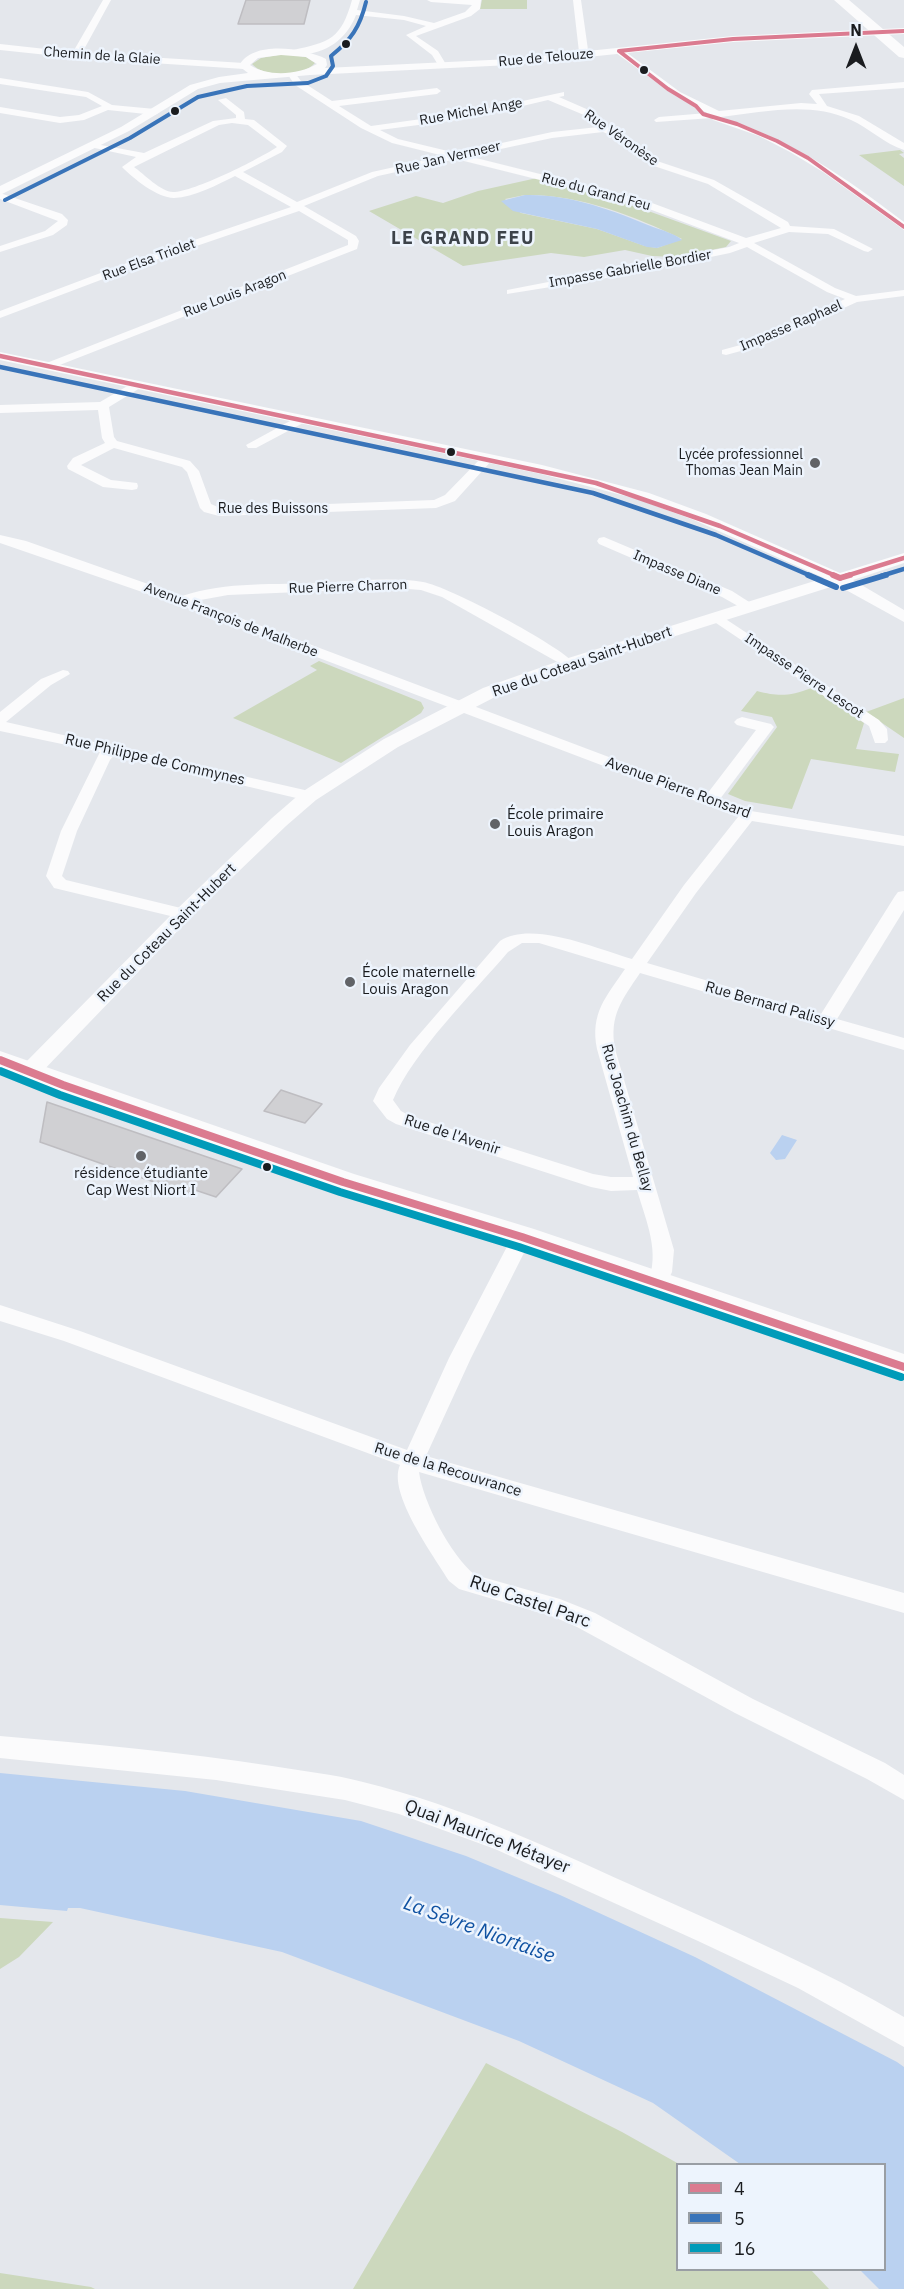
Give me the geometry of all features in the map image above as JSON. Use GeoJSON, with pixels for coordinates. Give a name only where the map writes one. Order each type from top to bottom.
{"type":"FeatureCollection","features":[{"type":"Feature","properties":{"kind":"main road"},"geometry":{"type":"LineString","coordinates":[[842,0],[904,54]]}},
{"type":"Feature","properties":{"kind":"main road"},"geometry":{"type":"LineString","coordinates":[[15,1065],[73,1089],[343,1182],[522,1238],[904,1367]]}},
{"type":"Feature","properties":{"kind":"street"},"geometry":{"type":"LineString","coordinates":[[76,55],[107,0]]}},
{"type":"Feature","properties":{"kind":"street"},"geometry":{"type":"LineString","coordinates":[[311,72],[320,67],[321,56],[347,30],[356,0]]}},
{"type":"Feature","properties":{"kind":"street"},"geometry":{"type":"LineString","coordinates":[[431,0],[477,1],[477,7],[473,12],[411,33],[410,36],[435,53],[443,66]]}},
{"type":"Feature","properties":{"kind":"street"},"geometry":{"type":"LineString","coordinates":[[577,0],[578,29],[582,36],[583,52],[586,55]]}},
{"type":"Feature","properties":{"kind":"street"},"geometry":{"type":"LineString","coordinates":[[353,12],[404,18],[434,26]]}},
{"type":"Feature","properties":{"kind":"street","name":"Rue de Telouze"},"geometry":{"type":"LineString","coordinates":[[267,74],[292,75],[359,69],[443,66],[586,55],[733,39],[904,31]]}},
{"type":"Feature","properties":{"kind":"street","name":"Chemin de la Glaie"},"geometry":{"type":"LineString","coordinates":[[0,46],[76,55],[246,64]]}},
{"type":"Feature","properties":{"kind":"street"},"geometry":{"type":"LineString","coordinates":[[619,51],[707,116],[736,124],[777,141],[808,159],[904,227]]}},
{"type":"Feature","properties":{"kind":"street","name":"Rue de Telouze"},"geometry":{"type":"LineString","coordinates":[[246,64],[266,54],[296,52],[321,56],[359,69]]}},
{"type":"Feature","properties":{"kind":"street"},"geometry":{"type":"LineString","coordinates":[[0,190],[93,145],[155,112],[183,93],[219,80],[246,64],[267,74]]}},
{"type":"Feature","properties":{"kind":"street"},"geometry":{"type":"LineString","coordinates":[[219,80],[267,74]]}},
{"type":"Feature","properties":{"kind":"street","name":"Rue du Grand Feu"},"geometry":{"type":"LineString","coordinates":[[292,75],[298,82],[370,129],[402,143],[610,193],[748,242],[831,290],[855,299],[904,293]]}},
{"type":"Feature","properties":{"kind":"street"},"geometry":{"type":"LineString","coordinates":[[0,81],[88,95],[108,105],[107,107]]}},
{"type":"Feature","properties":{"kind":"street"},"geometry":{"type":"LineString","coordinates":[[822,106],[815,92],[904,85]]}},
{"type":"Feature","properties":{"kind":"street"},"geometry":{"type":"LineString","coordinates":[[331,104],[438,91]]}},
{"type":"Feature","properties":{"kind":"street","name":"Rue Michel Ange"},"geometry":{"type":"LineString","coordinates":[[370,129],[472,114],[572,91]]}},
{"type":"Feature","properties":{"kind":"street","name":"Rue Véronèse"},"geometry":{"type":"LineString","coordinates":[[549,97],[585,111],[602,123],[604,129],[618,135],[654,163],[711,182],[784,224],[787,229]]}},
{"type":"Feature","properties":{"kind":"street"},"geometry":{"type":"LineString","coordinates":[[223,100],[241,114],[240,119]]}},
{"type":"Feature","properties":{"kind":"street"},"geometry":{"type":"LineString","coordinates":[[696,106],[719,114],[736,124]]}},
{"type":"Feature","properties":{"kind":"street"},"geometry":{"type":"LineString","coordinates":[[659,120],[822,106],[840,110],[904,147]]}},
{"type":"Feature","properties":{"kind":"street"},"geometry":{"type":"LineString","coordinates":[[65,120],[107,107],[155,112]]}},
{"type":"Feature","properties":{"kind":"street"},"geometry":{"type":"LineString","coordinates":[[0,110],[65,120],[70,123],[55,131]]}},
{"type":"Feature","properties":{"kind":"street"},"geometry":{"type":"LineString","coordinates":[[240,119],[251,122],[282,146],[279,150],[235,172],[185,193],[169,194],[127,169],[128,165],[216,123],[240,119]]}},
{"type":"Feature","properties":{"kind":"street","name":"Rue Jan Vermeer"},"geometry":{"type":"LineString","coordinates":[[297,206],[366,177],[552,135],[604,129]]}},
{"type":"Feature","properties":{"kind":"street"},"geometry":{"type":"LineString","coordinates":[[93,145],[146,156]]}},
{"type":"Feature","properties":{"kind":"street"},"geometry":{"type":"LineString","coordinates":[[235,172],[297,206]]}},
{"type":"Feature","properties":{"kind":"street"},"geometry":{"type":"LineString","coordinates":[[0,196],[58,216],[63,220],[62,225],[49,233],[0,249]]}},
{"type":"Feature","properties":{"kind":"street","name":"Rue Elsa Triolet"},"geometry":{"type":"LineString","coordinates":[[0,315],[142,262],[295,209],[297,206]]}},
{"type":"Feature","properties":{"kind":"street","name":"Rue Louis Aragon"},"geometry":{"type":"LineString","coordinates":[[48,366],[353,247],[352,238],[297,206]]}},
{"type":"Feature","properties":{"kind":"street"},"geometry":{"type":"LineString","coordinates":[[748,242],[780,234],[787,229],[830,231],[868,249]]}},
{"type":"Feature","properties":{"kind":"street","name":"Impasse Gabrielle Bordier"},"geometry":{"type":"LineString","coordinates":[[511,292],[531,286],[684,260],[738,248],[748,242]]}},
{"type":"Feature","properties":{"kind":"street","name":"Impasse Raphael"},"geometry":{"type":"LineString","coordinates":[[726,352],[759,343],[855,299]]}},
{"type":"Feature","properties":{"kind":"street"},"geometry":{"type":"LineString","coordinates":[[0,356],[569,476],[654,500],[760,542],[840,578],[904,617]]}},
{"type":"Feature","properties":{"kind":"street"},"geometry":{"type":"LineString","coordinates":[[0,409],[102,406],[136,385]]}},
{"type":"Feature","properties":{"kind":"street"},"geometry":{"type":"LineString","coordinates":[[102,406],[108,438],[113,444],[76,461],[73,466],[108,484],[132,486]]}},
{"type":"Feature","properties":{"kind":"street"},"geometry":{"type":"LineString","coordinates":[[252,445],[301,419]]}},
{"type":"Feature","properties":{"kind":"street","name":"Rue des Buissons"},"geometry":{"type":"LineString","coordinates":[[113,444],[186,464],[193,471],[205,505],[219,512],[234,513],[436,504],[450,498],[488,459]]}},
{"type":"Feature","properties":{"kind":"street","name":"Avenue François de Malherbe"},"geometry":{"type":"LineString","coordinates":[[0,539],[21,544],[182,601],[459,707]]}},
{"type":"Feature","properties":{"kind":"street","name":"Impasse Diane"},"geometry":{"type":"LineString","coordinates":[[604,541],[727,594],[750,607]]}},
{"type":"Feature","properties":{"kind":"street","name":"Rue du Coteau Saint-Hubert"},"geometry":{"type":"LineString","coordinates":[[15,1065],[80,1022],[183,914],[261,838],[309,796],[391,743],[490,692],[568,664],[904,558]]}},
{"type":"Feature","properties":{"kind":"street","name":"Rue Pierre Charron"},"geometry":{"type":"LineString","coordinates":[[182,601],[199,595],[228,591],[395,584],[423,586],[447,594],[549,650],[568,664]]}},
{"type":"Feature","properties":{"kind":"street","name":"Impasse Pierre Lescot"},"geometry":{"type":"LineString","coordinates":[[718,618],[874,723],[879,729],[880,740]]}},
{"type":"Feature","properties":{"kind":"street"},"geometry":{"type":"LineString","coordinates":[[0,720],[46,682],[63,675]]}},
{"type":"Feature","properties":{"kind":"street","name":"Avenue Pierre Ronsard"},"geometry":{"type":"LineString","coordinates":[[459,707],[748,815],[904,841]]}},
{"type":"Feature","properties":{"kind":"street"},"geometry":{"type":"LineString","coordinates":[[710,801],[766,727],[742,722]]}},
{"type":"Feature","properties":{"kind":"street","name":"Rue Philippe de Commynes"},"geometry":{"type":"LineString","coordinates":[[0,726],[309,796]]}},
{"type":"Feature","properties":{"kind":"street"},"geometry":{"type":"LineString","coordinates":[[111,750],[103,758],[69,831],[54,876],[60,884],[183,914]]}},
{"type":"Feature","properties":{"kind":"street","name":"Rue Joachim du Bellay"},"geometry":{"type":"LineString","coordinates":[[657,1284],[664,1270],[665,1256],[617,1092],[604,1035],[605,1018],[612,1003],[692,887],[748,815]]}},
{"type":"Feature","properties":{"kind":"street"},"geometry":{"type":"LineString","coordinates":[[826,1021],[904,896]]}},
{"type":"Feature","properties":{"kind":"street","name":"Rue de l'Avenir"},"geometry":{"type":"LineString","coordinates":[[636,967],[540,938],[529,936],[514,939],[502,948],[414,1053],[387,1088],[383,1101],[394,1115],[403,1120],[591,1180],[611,1184],[644,1183]]}},
{"type":"Feature","properties":{"kind":"street","name":"Rue Bernard Palissy"},"geometry":{"type":"LineString","coordinates":[[636,967],[904,1044]]}},
{"type":"Feature","properties":{"kind":"street","name":"Rue Castel Parc"},"geometry":{"type":"LineString","coordinates":[[522,1238],[460,1358],[411,1461],[408,1484],[419,1510],[457,1574],[466,1582],[560,1609],[586,1620],[744,1706],[876,1771],[904,1789]]}},
{"type":"Feature","properties":{"kind":"street","name":"Rue de la Recouvrance"},"geometry":{"type":"LineString","coordinates":[[0,1313],[83,1340],[411,1461],[904,1602]]}},
{"type":"Feature","properties":{"kind":"street","name":"Quai Maurice Métayer"},"geometry":{"type":"LineString","coordinates":[[0,1747],[117,1757],[251,1774],[362,1792],[431,1812],[548,1859],[693,1925],[823,1986],[904,2033]]}},
{"type":"Feature","properties":{"kind":"green space"},"geometry":{"type":"Polygon","coordinates":[[[482,0],[527,0],[527,9],[480,9],[482,0]]]}},
{"type":"Feature","properties":{"kind":"green space"},"geometry":{"type":"Polygon","coordinates":[[[284,54],[306,57],[315,63],[302,71],[284,74],[265,72],[252,64],[261,58],[284,54]]]}},
{"type":"Feature","properties":{"kind":"green space"},"geometry":{"type":"Polygon","coordinates":[[[900,150],[904,153],[899,154],[904,158],[904,186],[859,155],[900,150]]]}},
{"type":"Feature","properties":{"kind":"green space"},"geometry":{"type":"Polygon","coordinates":[[[537,178],[640,208],[731,241],[726,247],[676,257],[652,256],[625,250],[584,257],[551,253],[463,266],[369,211],[416,196],[443,203],[478,191],[537,178]],[[525,195],[505,199],[521,213],[597,229],[645,246],[657,248],[682,239],[606,208],[566,198],[525,195]]]}},
{"type":"Feature","properties":{"kind":"green space"},"geometry":{"type":"Polygon","coordinates":[[[319,661],[421,702],[424,708],[421,713],[341,763],[233,718],[317,670],[310,666],[319,661]]]}},
{"type":"Feature","properties":{"kind":"green space"},"geometry":{"type":"Polygon","coordinates":[[[812,688],[864,723],[856,749],[899,754],[895,772],[811,759],[792,809],[745,801],[728,794],[777,727],[772,717],[741,711],[757,691],[784,695],[812,688]]]}},
{"type":"Feature","properties":{"kind":"green space"},"geometry":{"type":"Polygon","coordinates":[[[904,698],[904,738],[866,712],[904,698]]]}},
{"type":"Feature","properties":{"kind":"green space"},"geometry":{"type":"Polygon","coordinates":[[[0,1918],[53,1922],[19,1957],[0,1969],[0,1918]]]}},
{"type":"Feature","properties":{"kind":"green space"},"geometry":{"type":"Polygon","coordinates":[[[486,2063],[622,2132],[677,2163],[676,2271],[812,2271],[829,2289],[353,2289],[486,2063]]]}},
{"type":"Feature","properties":{"kind":"green space"},"geometry":{"type":"Polygon","coordinates":[[[0,2273],[91,2287],[95,2289],[0,2289],[0,2273]]]}},
{"type":"Feature","properties":{"kind":"water"},"geometry":{"type":"Polygon","coordinates":[[[525,195],[558,197],[590,204],[668,232],[682,240],[657,248],[647,247],[597,229],[513,211],[501,201],[525,195]]]}},
{"type":"Feature","properties":{"kind":"water"},"geometry":{"type":"Polygon","coordinates":[[[782,1135],[797,1140],[785,1159],[776,1160],[770,1153],[782,1135]]]}},
{"type":"Feature","properties":{"kind":"water","name":"La Sèvre Niortaise"},"geometry":{"type":"Polygon","coordinates":[[[0,1773],[185,1791],[361,1821],[466,1856],[560,1895],[695,1957],[904,2067],[904,2289],[879,2289],[861,2271],[886,2271],[886,2163],[739,2163],[653,2103],[519,2041],[282,1952],[80,1908],[68,1908],[67,1911],[0,1905],[0,1773]]]}},
{"type":"Feature","properties":{"kind":"building"},"geometry":{"type":"Polygon","coordinates":[[[246,0],[310,0],[304,24],[238,24],[246,0]]]}},
{"type":"Feature","properties":{"kind":"building"},"geometry":{"type":"Polygon","coordinates":[[[281,1090],[322,1104],[305,1123],[264,1111],[281,1090]]]}},
{"type":"Feature","properties":{"kind":"building","name":"résidence étudiante Cap West Niort I"},"geometry":{"type":"Polygon","coordinates":[[[47,1102],[242,1169],[216,1197],[192,1189],[188,1194],[40,1142],[47,1102]]]}},
{"type":"Feature","properties":{"kind":"transit line","name":"5"},"geometry":{"type":"LineString","coordinates":[[5,200],[130,138],[198,97],[247,86],[308,83],[326,76],[333,66],[331,56],[355,34],[366,2]]}},
{"type":"Feature","properties":{"kind":"transit line","name":"4"},"geometry":{"type":"LineString","coordinates":[[619,51],[733,39],[904,31]]}},
{"type":"Feature","properties":{"kind":"transit line","name":"4"},"geometry":{"type":"LineString","coordinates":[[619,51],[668,89],[696,106],[703,114],[737,124],[777,141],[808,158],[904,227]]}},
{"type":"Feature","properties":{"kind":"transit line","name":"4"},"geometry":{"type":"LineString","coordinates":[[0,356],[596,483],[720,526],[840,578]]}},
{"type":"Feature","properties":{"kind":"transit line","name":"5"},"geometry":{"type":"LineString","coordinates":[[0,367],[593,493],[716,535],[836,587]]}},
{"type":"Feature","properties":{"kind":"transit line","name":"4"},"geometry":{"type":"LineString","coordinates":[[840,578],[904,558]]}},
{"type":"Feature","properties":{"kind":"transit line","name":"5"},"geometry":{"type":"LineString","coordinates":[[843,588],[904,569]]}},
{"type":"Feature","properties":{"kind":"transit line","name":"4"},"geometry":{"type":"LineString","coordinates":[[0,1060],[63,1085],[343,1182],[522,1237],[904,1367]]}},
{"type":"Feature","properties":{"kind":"transit line","name":"16"},"geometry":{"type":"LineString","coordinates":[[0,1071],[60,1095],[340,1192],[519,1247],[901,1377]]}},
{"type":"Feature","properties":{"kind":"place","name":"Lycée professionnel Thomas Jean Main"},"geometry":{"type":"Point","coordinates":[815,463]}},
{"type":"Feature","properties":{"kind":"place","name":"École primaire Louis Aragon"},"geometry":{"type":"Point","coordinates":[495,824]}},
{"type":"Feature","properties":{"kind":"place","name":"École maternelle Louis Aragon"},"geometry":{"type":"Point","coordinates":[350,982]}},
{"type":"Feature","properties":{"kind":"place","name":"résidence étudiante Cap West Niort I"},"geometry":{"type":"Point","coordinates":[141,1156]}},
{"type":"Feature","properties":{"kind":"district","name":"LE GRAND FEU"},"geometry":{"type":"Point","coordinates":[463,239]}}]}
